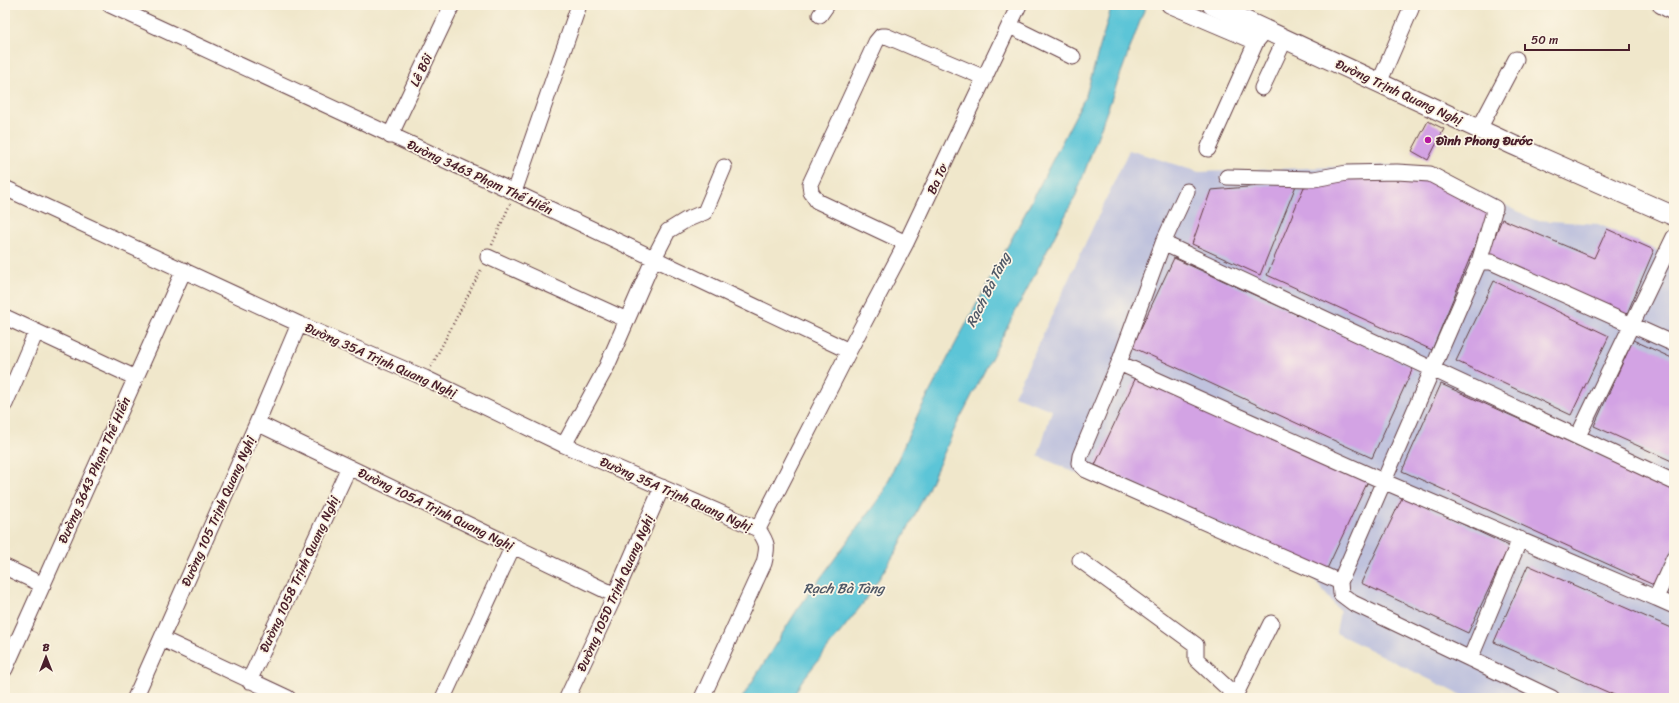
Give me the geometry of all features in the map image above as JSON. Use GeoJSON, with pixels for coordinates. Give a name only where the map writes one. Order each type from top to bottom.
{"type":"FeatureCollection","features":[{"type":"Feature","properties":{"kind":"main road","name":"Đường Trịnh Quang Nghị"},"geometry":{"type":"LineString","coordinates":[[1212,5],[1261,36],[1285,39],[1479,129],[1674,216]]}},
{"type":"Feature","properties":{"kind":"street","name":"Đường 3463 Phạm Thế Hiển"},"geometry":{"type":"LineString","coordinates":[[110,5],[390,136],[514,192],[849,351]]}},
{"type":"Feature","properties":{"kind":"street","name":"Lê Bôi"},"geometry":{"type":"LineString","coordinates":[[390,136],[452,5]]}},
{"type":"Feature","properties":{"kind":"street"},"geometry":{"type":"LineString","coordinates":[[514,192],[579,5]]}},
{"type":"Feature","properties":{"kind":"street","name":"Ba Tơ"},"geometry":{"type":"LineString","coordinates":[[758,529],[906,243],[1019,5]]}},
{"type":"Feature","properties":{"kind":"street"},"geometry":{"type":"LineString","coordinates":[[1169,5],[1261,36],[1208,149]]}},
{"type":"Feature","properties":{"kind":"street"},"geometry":{"type":"LineString","coordinates":[[1660,5],[1674,13]]}},
{"type":"Feature","properties":{"kind":"street"},"geometry":{"type":"LineString","coordinates":[[1379,83],[1411,9]]}},
{"type":"Feature","properties":{"kind":"street"},"geometry":{"type":"LineString","coordinates":[[1010,26],[1073,57]]}},
{"type":"Feature","properties":{"kind":"street"},"geometry":{"type":"LineString","coordinates":[[906,243],[816,201],[811,192],[810,184],[876,42],[881,36],[886,36],[985,78]]}},
{"type":"Feature","properties":{"kind":"street"},"geometry":{"type":"LineString","coordinates":[[1262,88],[1285,39]]}},
{"type":"Feature","properties":{"kind":"street"},"geometry":{"type":"LineString","coordinates":[[1479,129],[1516,59]]}},
{"type":"Feature","properties":{"kind":"street"},"geometry":{"type":"LineString","coordinates":[[564,445],[607,366],[654,258],[668,231],[686,220],[705,212],[724,167]]}},
{"type":"Feature","properties":{"kind":"street"},"geometry":{"type":"LineString","coordinates":[[1227,177],[1314,179],[1347,173],[1397,172],[1430,174],[1495,208],[1479,262],[1434,369],[1340,582],[1341,594],[1353,603],[1552,698]]}},
{"type":"Feature","properties":{"kind":"street","name":"Đường 35A Trịnh Quang Nghị"},"geometry":{"type":"LineString","coordinates":[[5,188],[299,324],[425,378],[564,445],[758,529]]}},
{"type":"Feature","properties":{"kind":"street"},"geometry":{"type":"LineString","coordinates":[[1187,191],[1163,243],[1119,363],[1080,456],[1079,463],[1086,470],[1340,582]]}},
{"type":"Feature","properties":{"kind":"street"},"geometry":{"type":"LineString","coordinates":[[1578,436],[1674,237]]}},
{"type":"Feature","properties":{"kind":"street"},"geometry":{"type":"LineString","coordinates":[[1163,243],[1674,482]]}},
{"type":"Feature","properties":{"kind":"street"},"geometry":{"type":"LineString","coordinates":[[488,257],[627,320]]}},
{"type":"Feature","properties":{"kind":"street"},"geometry":{"type":"LineString","coordinates":[[1479,262],[1491,262],[1674,344]]}},
{"type":"Feature","properties":{"kind":"street","name":"Đường 3643 Phạm Thế Hiển"},"geometry":{"type":"LineString","coordinates":[[5,669],[184,270]]}},
{"type":"Feature","properties":{"kind":"street"},"geometry":{"type":"LineString","coordinates":[[5,317],[136,378]]}},
{"type":"Feature","properties":{"kind":"street","name":"Đường 105 Trịnh Quang Nghị"},"geometry":{"type":"LineString","coordinates":[[135,698],[257,423],[299,324]]}},
{"type":"Feature","properties":{"kind":"street"},"geometry":{"type":"LineString","coordinates":[[5,404],[36,332]]}},
{"type":"Feature","properties":{"kind":"street"},"geometry":{"type":"LineString","coordinates":[[1119,363],[1384,482],[1674,606]]}},
{"type":"Feature","properties":{"kind":"street","name":"Đường 105A Trịnh Quang Nghị"},"geometry":{"type":"LineString","coordinates":[[257,423],[616,595]]}},
{"type":"Feature","properties":{"kind":"street","name":"Đường 1058 Trịnh Quang Nghị"},"geometry":{"type":"LineString","coordinates":[[249,681],[349,467]]}},
{"type":"Feature","properties":{"kind":"street","name":"Đường 105D Trịnh Quang Nghị"},"geometry":{"type":"LineString","coordinates":[[567,698],[616,595],[662,487]]}},
{"type":"Feature","properties":{"kind":"street"},"geometry":{"type":"LineString","coordinates":[[702,698],[764,563],[767,542],[758,529]]}},
{"type":"Feature","properties":{"kind":"street"},"geometry":{"type":"LineString","coordinates":[[1470,659],[1520,539]]}},
{"type":"Feature","properties":{"kind":"street"},"geometry":{"type":"LineString","coordinates":[[443,698],[513,546]]}},
{"type":"Feature","properties":{"kind":"street"},"geometry":{"type":"LineString","coordinates":[[1656,598],[1674,558]]}},
{"type":"Feature","properties":{"kind":"street"},"geometry":{"type":"LineString","coordinates":[[1080,560],[1196,645],[1196,659],[1234,696],[1271,623]]}},
{"type":"Feature","properties":{"kind":"street"},"geometry":{"type":"LineString","coordinates":[[5,567],[43,585]]}},
{"type":"Feature","properties":{"kind":"street"},"geometry":{"type":"LineString","coordinates":[[162,639],[280,696]]}},
{"type":"Feature","properties":{"kind":"path"},"geometry":{"type":"LineString","coordinates":[[425,378],[488,257],[514,192]]}},
{"type":"Feature","properties":{"kind":"shaded area"},"geometry":{"type":"Polygon","coordinates":[[[1129,150],[1199,172],[1389,165],[1431,168],[1535,220],[1598,224],[1674,258],[1674,698],[1467,698],[1336,633],[1340,611],[1312,578],[1038,456],[1052,410],[1014,396],[1129,150]]]}},
{"type":"Feature","properties":{"kind":"water","name":"Rạch Bà Tàng"},"geometry":{"type":"Polygon","coordinates":[[[1112,5],[1146,5],[1076,195],[956,426],[928,489],[897,550],[865,601],[801,682],[793,698],[742,698],[797,610],[883,493],[918,414],[1029,206],[1086,95],[1112,5]]]}},
{"type":"Feature","properties":{"kind":"building","name":"Đình Phong Đước"},"geometry":{"type":"Polygon","coordinates":[[[1428,121],[1444,129],[1428,160],[1412,151],[1428,121]]]}},
{"type":"Feature","properties":{"kind":"building"},"geometry":{"type":"Polygon","coordinates":[[[1367,175],[1424,175],[1490,209],[1432,350],[1267,275],[1304,187],[1367,175]]]}},
{"type":"Feature","properties":{"kind":"building"},"geometry":{"type":"Polygon","coordinates":[[[1297,183],[1260,275],[1192,244],[1211,190],[1297,183]]]}},
{"type":"Feature","properties":{"kind":"building"},"geometry":{"type":"Polygon","coordinates":[[[1502,219],[1594,258],[1607,229],[1654,250],[1626,316],[1486,257],[1502,219]]]}},
{"type":"Feature","properties":{"kind":"building"},"geometry":{"type":"Polygon","coordinates":[[[1174,258],[1413,368],[1372,458],[1132,347],[1174,258]]]}},
{"type":"Feature","properties":{"kind":"building"},"geometry":{"type":"Polygon","coordinates":[[[1494,281],[1609,336],[1571,415],[1456,361],[1494,281]]]}},
{"type":"Feature","properties":{"kind":"building"},"geometry":{"type":"Polygon","coordinates":[[[1633,340],[1674,359],[1674,462],[1594,426],[1633,340]]]}},
{"type":"Feature","properties":{"kind":"building"},"geometry":{"type":"Polygon","coordinates":[[[1138,373],[1369,479],[1326,571],[1095,465],[1138,373]]]}},
{"type":"Feature","properties":{"kind":"building"},"geometry":{"type":"Polygon","coordinates":[[[1441,384],[1674,489],[1674,546],[1656,586],[1402,471],[1441,384]]]}},
{"type":"Feature","properties":{"kind":"building"},"geometry":{"type":"Polygon","coordinates":[[[1403,496],[1509,546],[1468,633],[1361,583],[1403,496]]]}},
{"type":"Feature","properties":{"kind":"building"},"geometry":{"type":"Polygon","coordinates":[[[1528,565],[1674,629],[1674,698],[1621,698],[1494,642],[1528,565]]]}},
{"type":"Feature","properties":{"kind":"place","name":"Đình Phong Đước"},"geometry":{"type":"Point","coordinates":[1428,140]}}]}
